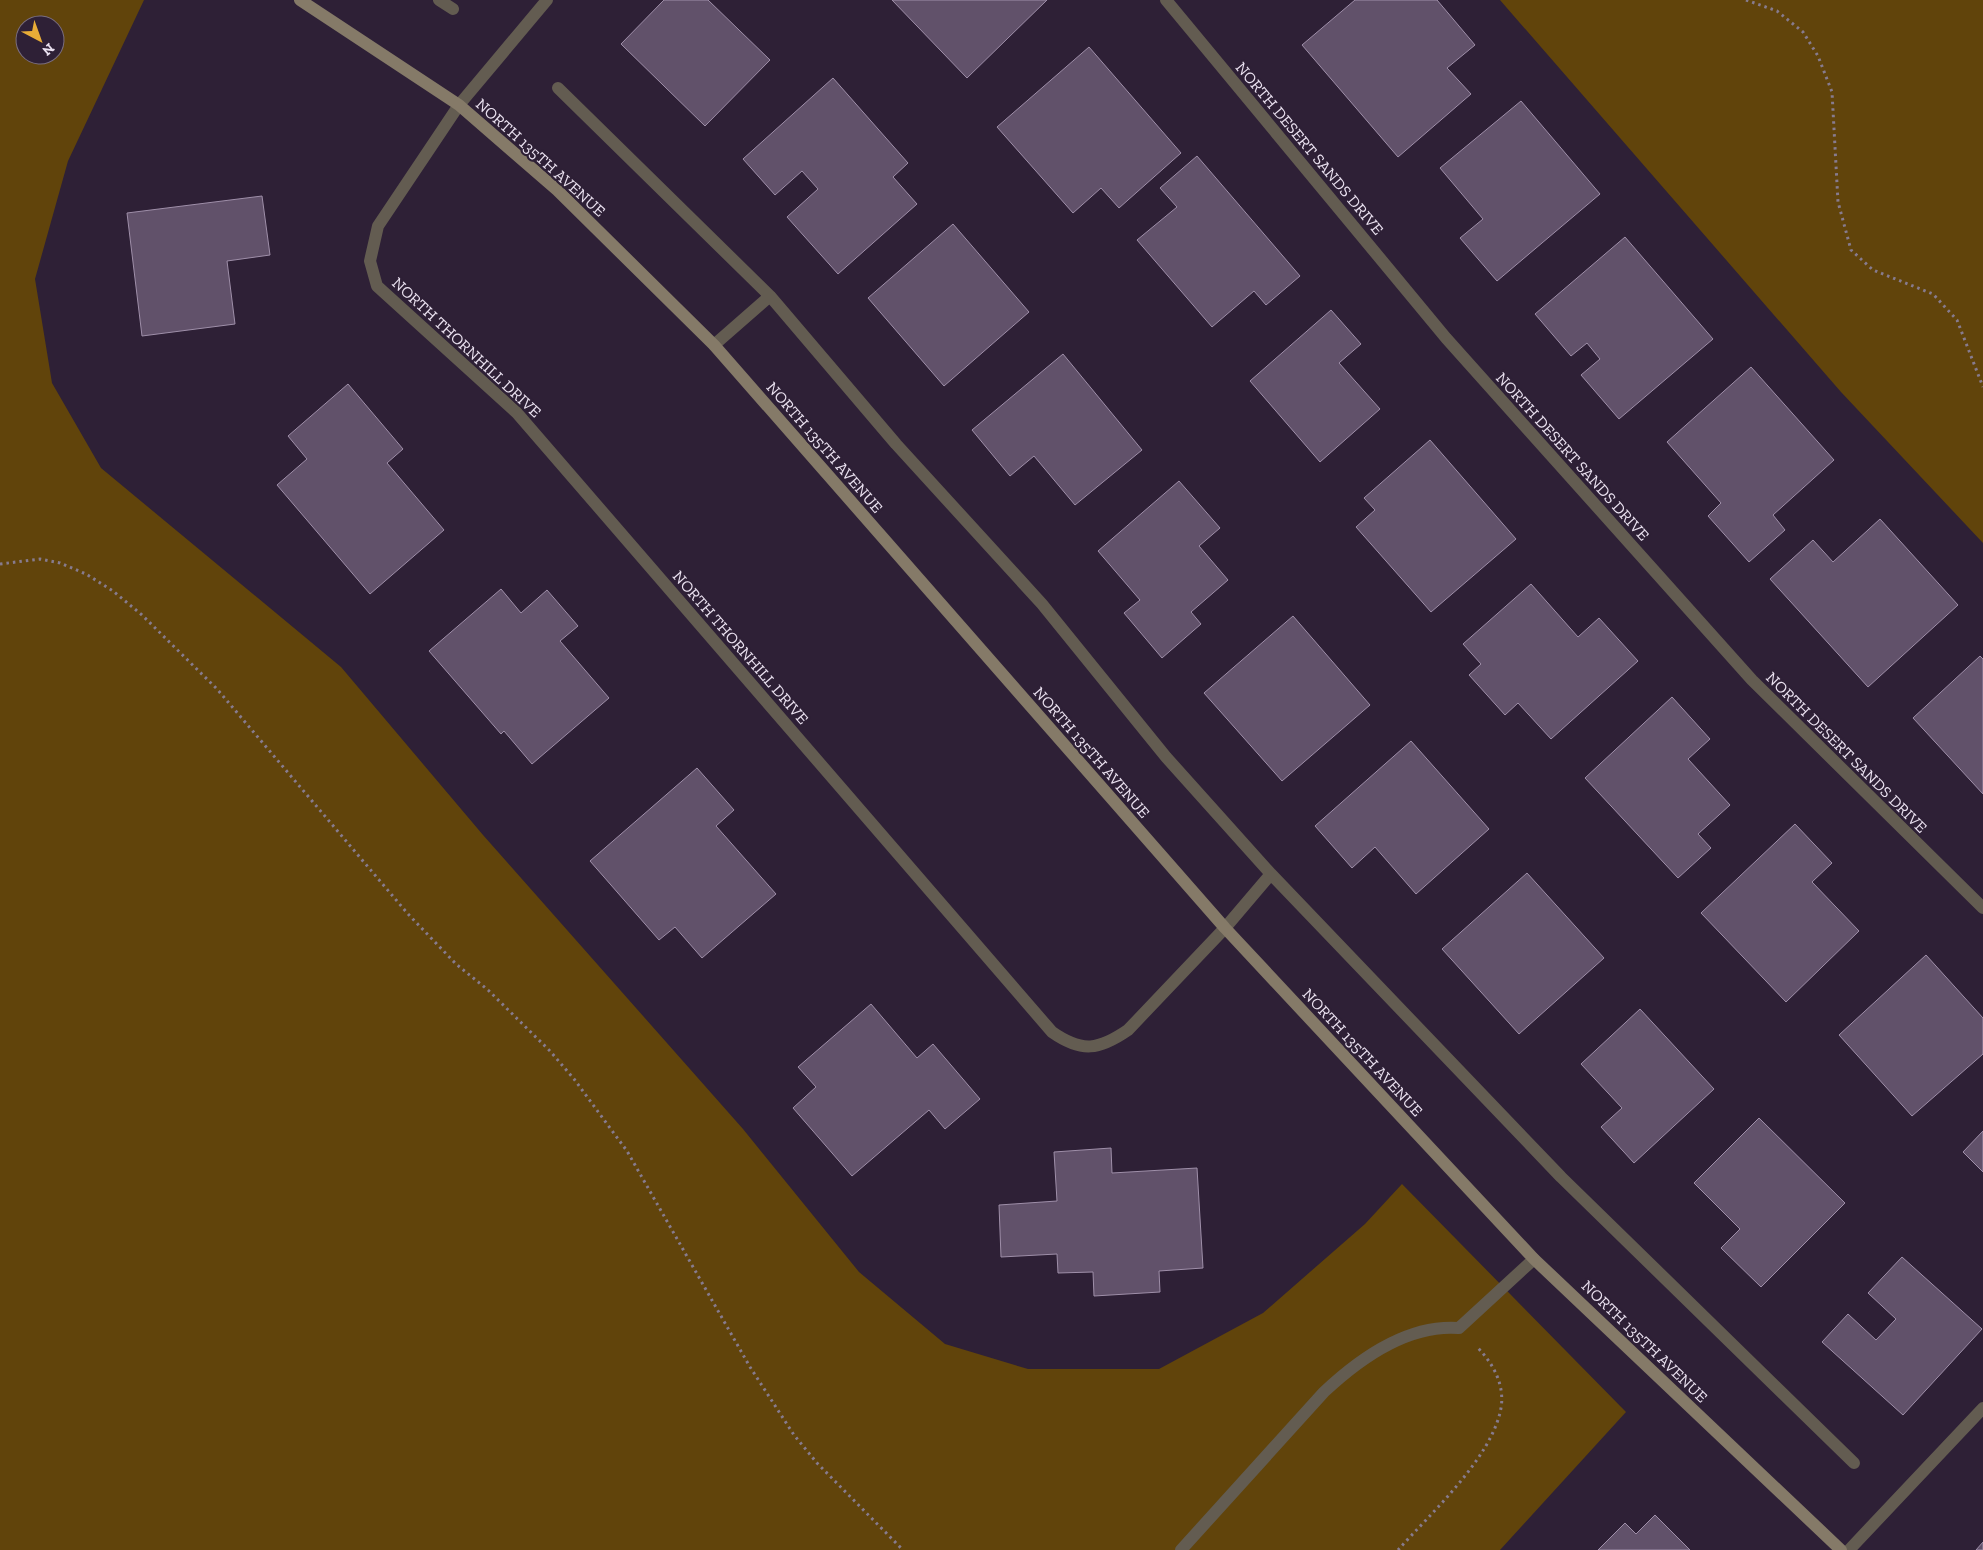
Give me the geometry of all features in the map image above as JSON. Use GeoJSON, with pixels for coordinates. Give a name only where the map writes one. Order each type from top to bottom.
{"type":"FeatureCollection","features":[{"type":"Feature","properties":{"kind":"street","name":"NORTH 135TH AVENUE"},"geometry":{"type":"LineString","coordinates":[[300,0],[459,105],[557,190],[714,345],[1225,928],[1534,1258],[1842,1550]]}},
{"type":"Feature","properties":{"kind":"street"},"geometry":{"type":"LineString","coordinates":[[439,0],[453,9]]}},
{"type":"Feature","properties":{"kind":"street","name":"NORTH THORNHILL DRIVE"},"geometry":{"type":"LineString","coordinates":[[547,0],[459,105],[378,226],[370,261],[377,286],[518,413],[1052,1032],[1067,1042],[1088,1048],[1110,1043],[1128,1030],[1225,928],[1271,874]]}},
{"type":"Feature","properties":{"kind":"street","name":"NORTH DESERT SANDS DRIVE"},"geometry":{"type":"LineString","coordinates":[[1166,0],[1446,338],[1746,673],[1915,843],[1983,908]]}},
{"type":"Feature","properties":{"kind":"street"},"geometry":{"type":"LineString","coordinates":[[558,88],[770,296],[896,444],[1042,604],[1166,757],[1271,874],[1561,1177],[1854,1463]]}},
{"type":"Feature","properties":{"kind":"street"},"geometry":{"type":"LineString","coordinates":[[714,345],[770,296]]}},
{"type":"Feature","properties":{"kind":"street"},"geometry":{"type":"LineString","coordinates":[[1181,1550],[1324,1392],[1345,1372],[1378,1350],[1402,1339],[1431,1329],[1443,1327],[1459,1328],[1534,1258]]}},
{"type":"Feature","properties":{"kind":"street"},"geometry":{"type":"LineString","coordinates":[[1849,1550],[1983,1408]]}},
{"type":"Feature","properties":{"kind":"path"},"geometry":{"type":"LineString","coordinates":[[1746,0],[1776,11],[1803,32],[1818,56],[1832,92],[1838,202],[1851,250],[1873,270],[1933,294],[1957,320],[1983,387]]}},
{"type":"Feature","properties":{"kind":"path"},"geometry":{"type":"LineString","coordinates":[[0,564],[40,559],[60,563],[86,574],[113,591],[142,615],[216,688],[408,914],[456,964],[488,990],[550,1051],[574,1079],[627,1151],[750,1368],[794,1435],[817,1463],[903,1550]]}},
{"type":"Feature","properties":{"kind":"path"},"geometry":{"type":"LineString","coordinates":[[1398,1550],[1459,1482],[1487,1445],[1501,1408],[1499,1380],[1488,1358],[1459,1328]]}},
{"type":"Feature","properties":{"kind":"shaded area"},"geometry":{"type":"Polygon","coordinates":[[[0,0],[144,0],[68,161],[35,279],[52,383],[101,468],[341,667],[483,835],[743,1129],[859,1272],[945,1344],[1028,1369],[1159,1369],[1263,1313],[1365,1224],[1402,1184],[1626,1412],[1500,1550],[0,1550],[0,0]]]}},
{"type":"Feature","properties":{"kind":"shaded area"},"geometry":{"type":"Polygon","coordinates":[[[1500,0],[1983,0],[1983,543],[1841,392],[1500,0]]]}},
{"type":"Feature","properties":{"kind":"building"},"geometry":{"type":"Polygon","coordinates":[[[664,0],[708,0],[770,60],[705,126],[621,44],[664,0]]]}},
{"type":"Feature","properties":{"kind":"building"},"geometry":{"type":"Polygon","coordinates":[[[892,0],[1047,0],[967,78],[892,0]]]}},
{"type":"Feature","properties":{"kind":"building"},"geometry":{"type":"Polygon","coordinates":[[[1355,0],[1437,0],[1475,45],[1447,68],[1471,94],[1398,157],[1302,45],[1355,0]]]}},
{"type":"Feature","properties":{"kind":"building"},"geometry":{"type":"Polygon","coordinates":[[[1089,47],[1181,153],[1119,208],[1101,188],[1073,213],[997,127],[1089,47]]]}},
{"type":"Feature","properties":{"kind":"building"},"geometry":{"type":"Polygon","coordinates":[[[833,78],[908,163],[893,177],[917,204],[838,274],[787,217],[818,189],[802,171],[775,195],[743,159],[833,78]]]}},
{"type":"Feature","properties":{"kind":"building"},"geometry":{"type":"Polygon","coordinates":[[[1521,101],[1600,194],[1497,281],[1460,238],[1483,219],[1440,168],[1521,101]]]}},
{"type":"Feature","properties":{"kind":"building"},"geometry":{"type":"Polygon","coordinates":[[[1197,156],[1300,276],[1266,305],[1254,291],[1212,327],[1137,240],[1177,207],[1160,188],[1197,156]]]}},
{"type":"Feature","properties":{"kind":"building"},"geometry":{"type":"Polygon","coordinates":[[[262,196],[270,255],[227,261],[235,324],[142,336],[127,213],[262,196]]]}},
{"type":"Feature","properties":{"kind":"building"},"geometry":{"type":"Polygon","coordinates":[[[953,224],[1029,312],[944,386],[868,298],[953,224]]]}},
{"type":"Feature","properties":{"kind":"building"},"geometry":{"type":"Polygon","coordinates":[[[1625,237],[1713,339],[1619,419],[1581,375],[1600,359],[1587,343],[1571,356],[1535,314],[1625,237]]]}},
{"type":"Feature","properties":{"kind":"building"},"geometry":{"type":"Polygon","coordinates":[[[1331,310],[1361,344],[1339,363],[1380,409],[1320,462],[1250,381],[1331,310]]]}},
{"type":"Feature","properties":{"kind":"building"},"geometry":{"type":"Polygon","coordinates":[[[1063,354],[1142,450],[1075,505],[1034,456],[1010,476],[972,430],[1063,354]]]}},
{"type":"Feature","properties":{"kind":"building"},"geometry":{"type":"Polygon","coordinates":[[[1751,367],[1834,460],[1773,515],[1785,530],[1749,562],[1708,516],[1721,503],[1667,442],[1751,367]]]}},
{"type":"Feature","properties":{"kind":"building"},"geometry":{"type":"Polygon","coordinates":[[[348,384],[403,449],[387,463],[444,530],[370,594],[277,485],[307,459],[288,436],[348,384]]]}},
{"type":"Feature","properties":{"kind":"building"},"geometry":{"type":"Polygon","coordinates":[[[1430,440],[1516,539],[1431,612],[1356,527],[1375,510],[1364,498],[1430,440]]]}},
{"type":"Feature","properties":{"kind":"building"},"geometry":{"type":"Polygon","coordinates":[[[1179,481],[1220,528],[1199,546],[1228,580],[1191,612],[1201,624],[1162,658],[1124,613],[1140,600],[1098,551],[1179,481]]]}},
{"type":"Feature","properties":{"kind":"building"},"geometry":{"type":"Polygon","coordinates":[[[1880,519],[1958,605],[1868,687],[1770,579],[1813,540],[1833,562],[1880,519]]]}},
{"type":"Feature","properties":{"kind":"building"},"geometry":{"type":"Polygon","coordinates":[[[1531,584],[1578,637],[1599,618],[1638,661],[1551,739],[1518,703],[1505,715],[1469,675],[1481,664],[1463,644],[1531,584]]]}},
{"type":"Feature","properties":{"kind":"building"},"geometry":{"type":"Polygon","coordinates":[[[501,589],[521,613],[547,590],[578,626],[560,641],[609,698],[532,764],[504,731],[501,734],[429,651],[501,589]]]}},
{"type":"Feature","properties":{"kind":"building"},"geometry":{"type":"Polygon","coordinates":[[[1293,616],[1370,705],[1282,781],[1204,693],[1293,616]]]}},
{"type":"Feature","properties":{"kind":"building"},"geometry":{"type":"Polygon","coordinates":[[[1980,656],[1983,659],[1983,794],[1913,718],[1980,656]]]}},
{"type":"Feature","properties":{"kind":"building"},"geometry":{"type":"Polygon","coordinates":[[[1672,697],[1710,739],[1688,759],[1730,805],[1698,834],[1711,848],[1678,878],[1585,778],[1672,697]]]}},
{"type":"Feature","properties":{"kind":"building"},"geometry":{"type":"Polygon","coordinates":[[[1411,741],[1489,829],[1416,894],[1375,847],[1352,868],[1315,826],[1411,741]]]}},
{"type":"Feature","properties":{"kind":"building"},"geometry":{"type":"Polygon","coordinates":[[[697,768],[734,810],[716,826],[776,894],[702,958],[675,927],[659,940],[590,861],[697,768]]]}},
{"type":"Feature","properties":{"kind":"building"},"geometry":{"type":"Polygon","coordinates":[[[1795,824],[1832,863],[1812,882],[1859,931],[1786,1002],[1701,913],[1795,824]]]}},
{"type":"Feature","properties":{"kind":"building"},"geometry":{"type":"Polygon","coordinates":[[[1527,873],[1604,958],[1519,1034],[1442,949],[1527,873]]]}},
{"type":"Feature","properties":{"kind":"building"},"geometry":{"type":"Polygon","coordinates":[[[1926,955],[1983,1018],[1983,1054],[1912,1116],[1839,1035],[1926,955]]]}},
{"type":"Feature","properties":{"kind":"building"},"geometry":{"type":"Polygon","coordinates":[[[871,1004],[917,1058],[933,1044],[980,1099],[945,1129],[929,1110],[852,1176],[793,1108],[816,1087],[798,1067],[871,1004]]]}},
{"type":"Feature","properties":{"kind":"building"},"geometry":{"type":"Polygon","coordinates":[[[1640,1009],[1714,1089],[1634,1163],[1601,1127],[1622,1108],[1581,1064],[1640,1009]]]}},
{"type":"Feature","properties":{"kind":"building"},"geometry":{"type":"Polygon","coordinates":[[[1759,1118],[1845,1203],[1761,1287],[1721,1248],[1740,1229],[1694,1183],[1759,1118]]]}},
{"type":"Feature","properties":{"kind":"building"},"geometry":{"type":"Polygon","coordinates":[[[1983,1131],[1983,1172],[1963,1152],[1983,1131]]]}},
{"type":"Feature","properties":{"kind":"building"},"geometry":{"type":"Polygon","coordinates":[[[1111,1148],[1112,1173],[1197,1168],[1203,1268],[1159,1271],[1160,1292],[1094,1296],[1093,1272],[1058,1273],[1057,1254],[1001,1257],[999,1205],[1057,1201],[1054,1152],[1111,1148]]]}},
{"type":"Feature","properties":{"kind":"building"},"geometry":{"type":"Polygon","coordinates":[[[1902,1257],[1982,1329],[1903,1415],[1822,1342],[1848,1314],[1876,1340],[1896,1319],[1868,1293],[1902,1257]]]}},
{"type":"Feature","properties":{"kind":"building"},"geometry":{"type":"Polygon","coordinates":[[[1655,1515],[1690,1550],[1598,1550],[1625,1523],[1636,1534],[1655,1515]]]}},
{"type":"Feature","properties":{"kind":"building"},"geometry":{"type":"Polygon","coordinates":[[[1983,1542],[1983,1550],[1976,1550],[1983,1542]]]}}]}
